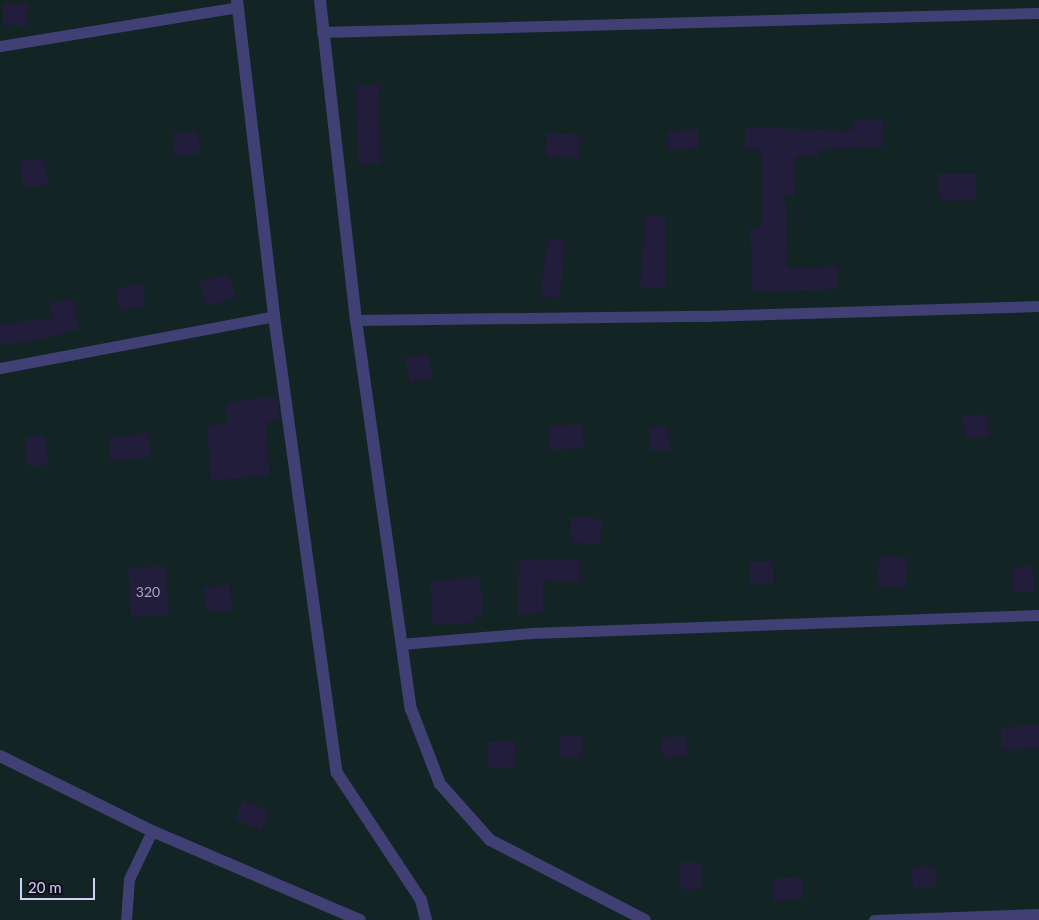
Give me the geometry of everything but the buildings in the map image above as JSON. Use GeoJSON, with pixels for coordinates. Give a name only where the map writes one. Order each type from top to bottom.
{"type":"FeatureCollection","features":[{"type":"Feature","properties":{"kind":"street"},"geometry":{"type":"LineString","coordinates":[[320,0],[322,32],[356,320],[411,709],[440,784],[490,840],[644,920]]}},
{"type":"Feature","properties":{"kind":"street"},"geometry":{"type":"LineString","coordinates":[[238,4],[274,316],[337,774],[421,900],[426,920]]}},
{"type":"Feature","properties":{"kind":"street"},"geometry":{"type":"LineString","coordinates":[[0,756],[152,832],[360,920]]}},
{"type":"Feature","properties":{"kind":"lane"},"geometry":{"type":"LineString","coordinates":[[0,46],[238,4]]}},
{"type":"Feature","properties":{"kind":"lane"},"geometry":{"type":"LineString","coordinates":[[322,32],[1039,13]]}},
{"type":"Feature","properties":{"kind":"lane"},"geometry":{"type":"LineString","coordinates":[[356,320],[704,316],[1039,306]]}},
{"type":"Feature","properties":{"kind":"lane"},"geometry":{"type":"LineString","coordinates":[[0,368],[274,316]]}},
{"type":"Feature","properties":{"kind":"lane"},"geometry":{"type":"LineString","coordinates":[[401,644],[532,633],[1039,615]]}},
{"type":"Feature","properties":{"kind":"lane"},"geometry":{"type":"LineString","coordinates":[[126,920],[129,880],[152,832]]}},
{"type":"Feature","properties":{"kind":"lane"},"geometry":{"type":"LineString","coordinates":[[874,920],[1039,914]]}},
{"type":"Feature","properties":{"kind":"green space"},"geometry":{"type":"Polygon","coordinates":[[[0,0],[1039,0],[1039,920],[0,920],[0,0]]]}}]}
